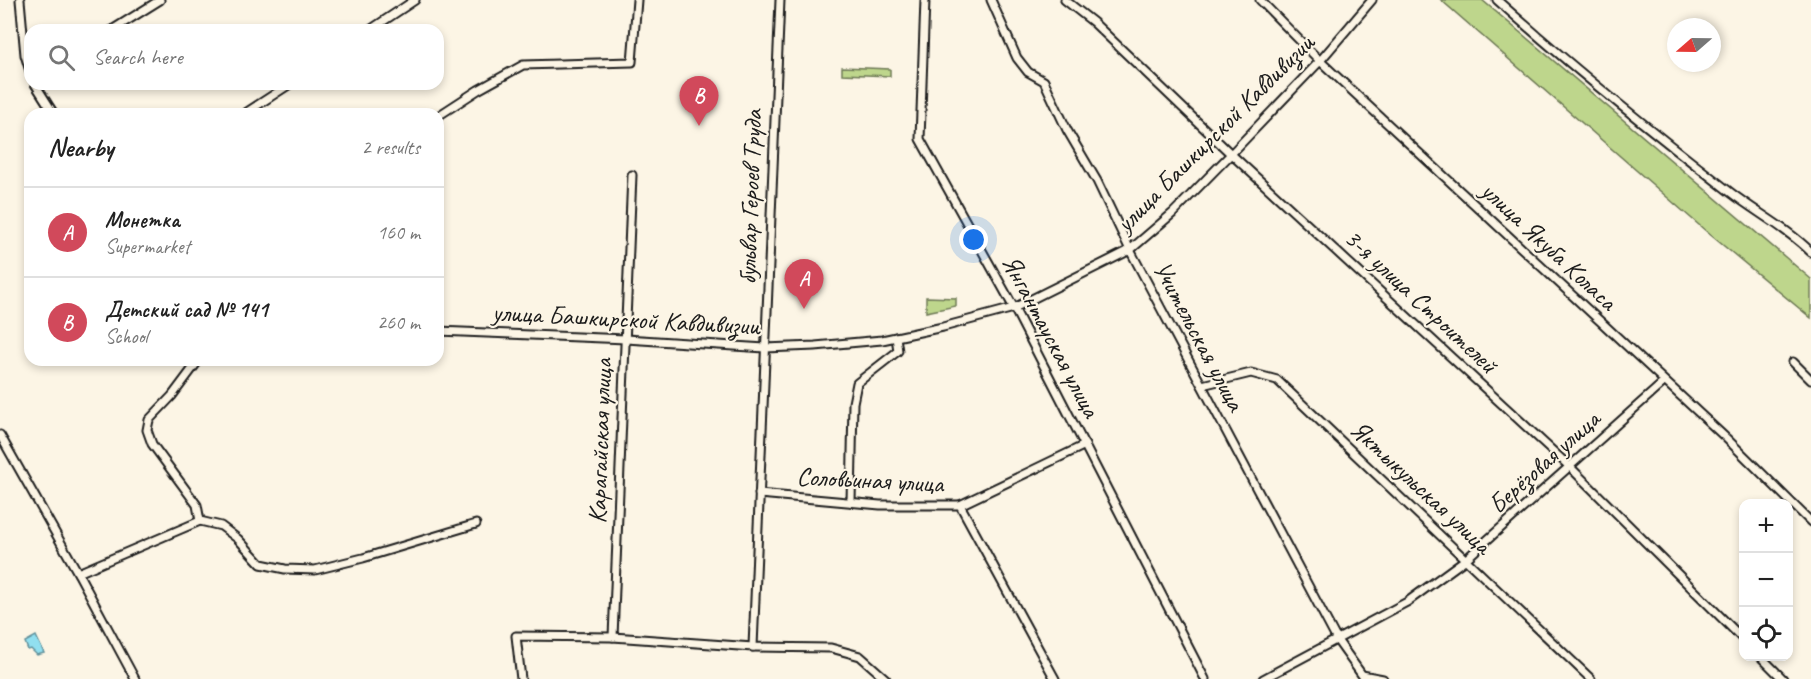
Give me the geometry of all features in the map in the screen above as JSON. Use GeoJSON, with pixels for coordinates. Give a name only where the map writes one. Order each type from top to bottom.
{"type":"FeatureCollection","features":[{"type":"Feature","properties":{"kind":"street"},"geometry":{"type":"LineString","coordinates":[[20,0],[24,43]]}},
{"type":"Feature","properties":{"kind":"street"},"geometry":{"type":"LineString","coordinates":[[122,24],[160,0]]}},
{"type":"Feature","properties":{"kind":"street"},"geometry":{"type":"LineString","coordinates":[[379,24],[415,0]]}},
{"type":"Feature","properties":{"kind":"street"},"geometry":{"type":"LineString","coordinates":[[444,112],[522,65],[632,62],[637,0]]}},
{"type":"Feature","properties":{"kind":"street","name":"бульвар Героев Труда"},"geometry":{"type":"LineString","coordinates":[[753,646],[780,0]]}},
{"type":"Feature","properties":{"kind":"street","name":"Янгантауская улица"},"geometry":{"type":"LineString","coordinates":[[925,0],[920,139],[1014,308],[1206,679]]}},
{"type":"Feature","properties":{"kind":"street","name":"Учительская улица"},"geometry":{"type":"LineString","coordinates":[[991,0],[1017,58],[1028,72],[1044,81],[1067,130],[1097,181],[1130,250],[1337,640],[1362,675],[1383,679]]}},
{"type":"Feature","properties":{"kind":"street","name":"3-я улица Строителей"},"geometry":{"type":"LineString","coordinates":[[1065,0],[1093,22],[1231,154],[1570,467],[1739,636]]}},
{"type":"Feature","properties":{"kind":"street","name":"улица Якуба Коласа"},"geometry":{"type":"LineString","coordinates":[[1260,0],[1320,61],[1726,438],[1811,522]]}},
{"type":"Feature","properties":{"kind":"street","name":"улица Башкирской Кавдивизии"},"geometry":{"type":"LineString","coordinates":[[444,331],[765,348],[815,346],[896,337],[1014,308],[1130,250],[1173,213],[1231,154],[1320,61],[1372,0]]}},
{"type":"Feature","properties":{"kind":"street"},"geometry":{"type":"LineString","coordinates":[[1497,0],[1582,73],[1731,193],[1788,231],[1811,252]]}},
{"type":"Feature","properties":{"kind":"street"},"geometry":{"type":"LineString","coordinates":[[40,90],[50,108]]}},
{"type":"Feature","properties":{"kind":"street"},"geometry":{"type":"LineString","coordinates":[[253,108],[281,90]]}},
{"type":"Feature","properties":{"kind":"street","name":"Карагайская улица"},"geometry":{"type":"LineString","coordinates":[[613,637],[632,175]]}},
{"type":"Feature","properties":{"kind":"street"},"geometry":{"type":"LineString","coordinates":[[850,502],[853,402],[857,383],[898,351],[896,337]]}},
{"type":"Feature","properties":{"kind":"street"},"geometry":{"type":"LineString","coordinates":[[1793,362],[1811,380]]}},
{"type":"Feature","properties":{"kind":"street"},"geometry":{"type":"LineString","coordinates":[[194,366],[172,396],[149,420],[147,430],[152,444],[197,505],[200,521]]}},
{"type":"Feature","properties":{"kind":"street","name":"Яктыкульская улица"},"geometry":{"type":"LineString","coordinates":[[1202,385],[1251,373],[1277,380],[1589,678]]}},
{"type":"Feature","properties":{"kind":"street","name":"Берёзовая улица"},"geometry":{"type":"LineString","coordinates":[[1263,679],[1407,602],[1466,559],[1664,382]]}},
{"type":"Feature","properties":{"kind":"street"},"geometry":{"type":"LineString","coordinates":[[0,435],[135,679]]}},
{"type":"Feature","properties":{"kind":"street"},"geometry":{"type":"LineString","coordinates":[[960,505],[1085,445]]}},
{"type":"Feature","properties":{"kind":"street","name":"Соловьиная улица"},"geometry":{"type":"LineString","coordinates":[[759,494],[880,505],[960,505],[1055,679]]}},
{"type":"Feature","properties":{"kind":"street"},"geometry":{"type":"LineString","coordinates":[[78,573],[200,521],[221,526],[238,539],[261,564],[285,569],[315,570],[355,561],[476,524]]}},
{"type":"Feature","properties":{"kind":"street"},"geometry":{"type":"LineString","coordinates":[[521,679],[516,636],[613,637],[753,646],[831,648],[860,656],[886,679]]}},
{"type":"Feature","properties":{"kind":"street"},"geometry":{"type":"LineString","coordinates":[[1764,661],[1783,679]]}},
{"type":"Feature","properties":{"kind":"green space"},"geometry":{"type":"Polygon","coordinates":[[[1441,0],[1482,0],[1811,279],[1811,318],[1707,232],[1441,0]]]}},
{"type":"Feature","properties":{"kind":"green space"},"geometry":{"type":"Polygon","coordinates":[[[842,67],[890,69],[890,76],[842,74],[842,67]]]}},
{"type":"Feature","properties":{"kind":"green space"},"geometry":{"type":"Polygon","coordinates":[[[926,297],[956,298],[956,306],[926,312],[926,297]]]}},
{"type":"Feature","properties":{"kind":"water"},"geometry":{"type":"Polygon","coordinates":[[[36,636],[44,653],[37,655],[31,649],[28,650],[25,642],[36,636]]]}},
{"type":"Feature","properties":{"kind":"place","name":"Детский сад № 141"},"geometry":{"type":"Point","coordinates":[699,126]}},
{"type":"Feature","properties":{"kind":"place","name":"Монетка"},"geometry":{"type":"Point","coordinates":[804,309]}}]}
